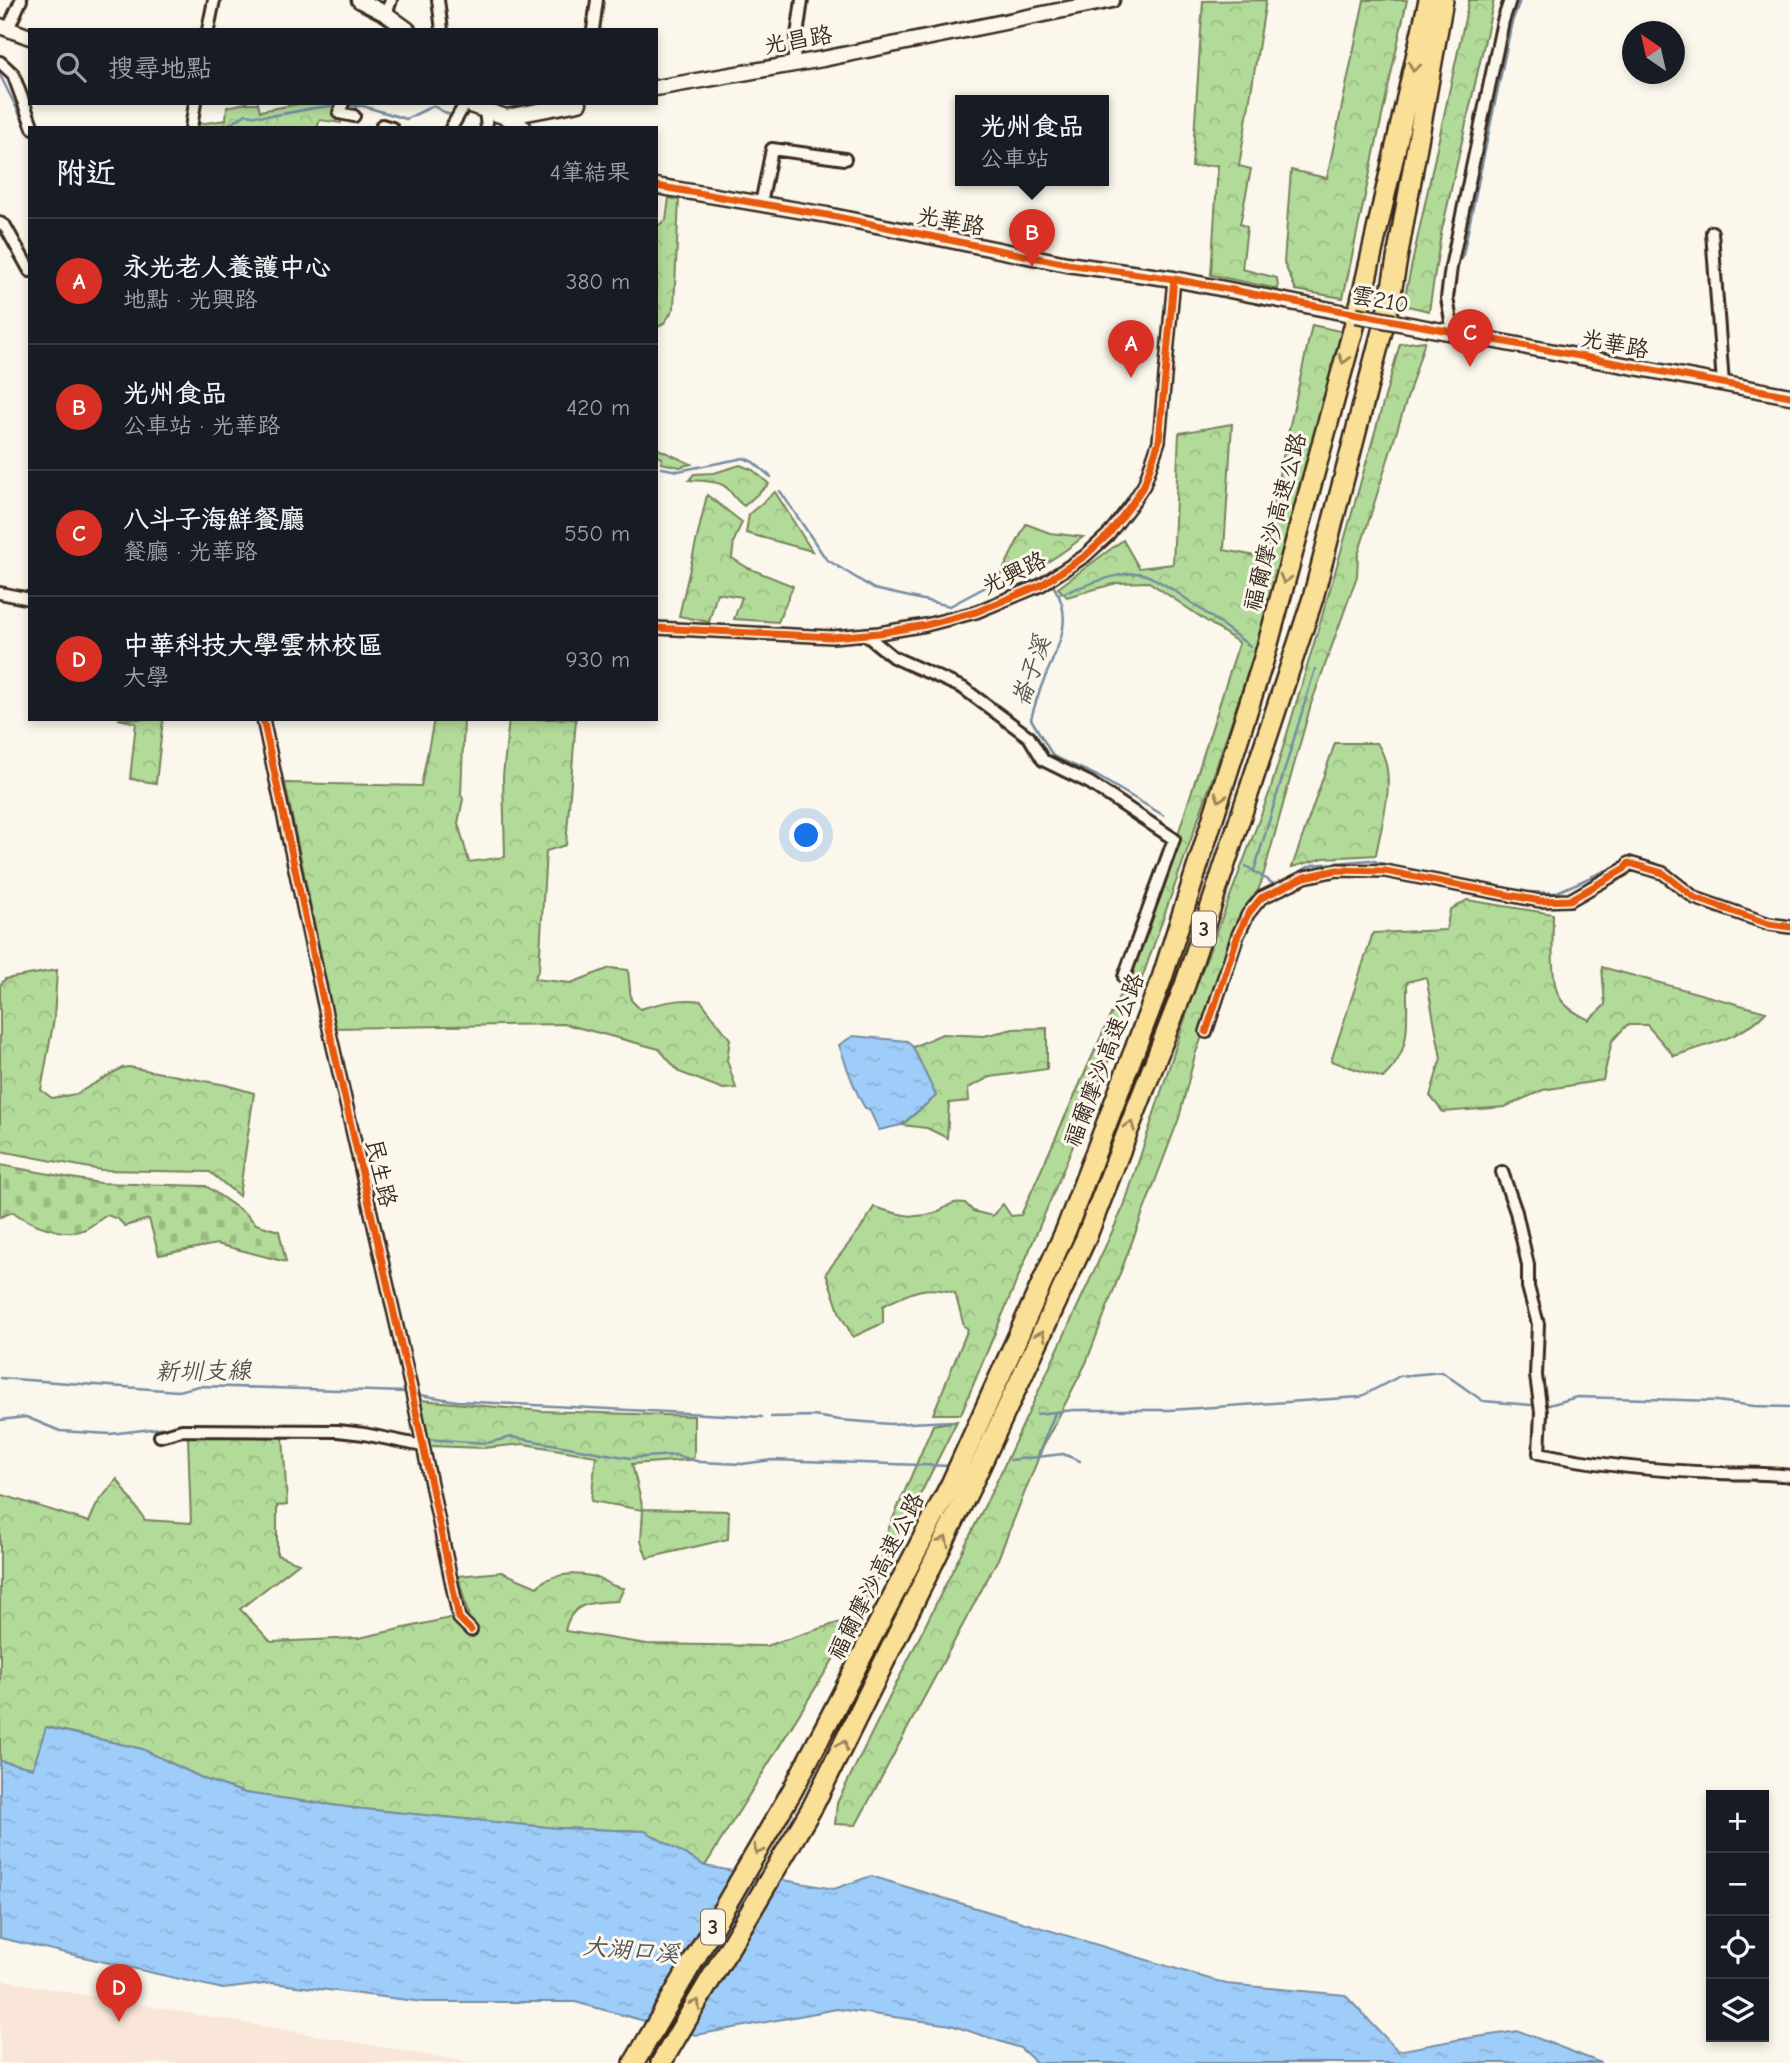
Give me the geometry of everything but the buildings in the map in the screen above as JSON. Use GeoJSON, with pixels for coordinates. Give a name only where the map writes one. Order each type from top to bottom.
{"type":"FeatureCollection","features":[{"type":"Feature","properties":{"kind":"highway","name":"福爾摩沙高速公路"},"geometry":{"type":"LineString","coordinates":[[634,2063],[792,1791],[952,1482],[1066,1230],[1162,978],[1264,658],[1361,301],[1429,0]]}},
{"type":"Feature","properties":{"kind":"highway","name":"福爾摩沙高速公路"},"geometry":{"type":"LineString","coordinates":[[661,2063],[813,1806],[970,1488],[1086,1238],[1185,985],[1313,598],[1389,304],[1443,0]]}},
{"type":"Feature","properties":{"kind":"street"},"geometry":{"type":"LineString","coordinates":[[20,0],[4,28],[28,36]]}},
{"type":"Feature","properties":{"kind":"street"},"geometry":{"type":"LineString","coordinates":[[208,28],[214,0]]}},
{"type":"Feature","properties":{"kind":"street"},"geometry":{"type":"LineString","coordinates":[[359,0],[388,7],[406,28]]}},
{"type":"Feature","properties":{"kind":"street"},"geometry":{"type":"LineString","coordinates":[[438,0],[442,28]]}},
{"type":"Feature","properties":{"kind":"street"},"geometry":{"type":"LineString","coordinates":[[593,28],[597,0]]}},
{"type":"Feature","properties":{"kind":"street"},"geometry":{"type":"LineString","coordinates":[[793,64],[802,0]]}},
{"type":"Feature","properties":{"kind":"street","name":"光昌路"},"geometry":{"type":"LineString","coordinates":[[658,89],[1112,0]]}},
{"type":"Feature","properties":{"kind":"street"},"geometry":{"type":"LineString","coordinates":[[1453,333],[1447,298],[1451,267],[1503,21],[1510,0]]}},
{"type":"Feature","properties":{"kind":"street"},"geometry":{"type":"LineString","coordinates":[[0,62],[13,74],[32,126]]}},
{"type":"Feature","properties":{"kind":"street"},"geometry":{"type":"LineString","coordinates":[[191,126],[195,105]]}},
{"type":"Feature","properties":{"kind":"street"},"geometry":{"type":"LineString","coordinates":[[452,126],[464,105]]}},
{"type":"Feature","properties":{"kind":"street"},"geometry":{"type":"LineString","coordinates":[[468,105],[506,117],[521,126]]}},
{"type":"Feature","properties":{"kind":"street"},"geometry":{"type":"LineString","coordinates":[[506,117],[569,105]]}},
{"type":"Feature","properties":{"kind":"street"},"geometry":{"type":"LineString","coordinates":[[341,108],[354,116]]}},
{"type":"Feature","properties":{"kind":"street"},"geometry":{"type":"LineString","coordinates":[[485,111],[487,126]]}},
{"type":"Feature","properties":{"kind":"street"},"geometry":{"type":"LineString","coordinates":[[761,204],[772,149],[845,159]]}},
{"type":"Feature","properties":{"kind":"street","name":"光華路"},"geometry":{"type":"LineString","coordinates":[[658,186],[1067,264],[1174,279],[1320,308]]}},
{"type":"Feature","properties":{"kind":"street"},"geometry":{"type":"LineString","coordinates":[[0,223],[5,226],[28,267]]}},
{"type":"Feature","properties":{"kind":"street"},"geometry":{"type":"LineString","coordinates":[[1712,232],[1723,384]]}},
{"type":"Feature","properties":{"kind":"street","name":"光興路"},"geometry":{"type":"LineString","coordinates":[[658,628],[832,637],[926,625],[976,612],[1041,585],[1085,556],[1108,535],[1144,485],[1159,441],[1174,279]]}},
{"type":"Feature","properties":{"kind":"street","name":"雲210"},"geometry":{"type":"LineString","coordinates":[[1320,308],[1434,330]]}},
{"type":"Feature","properties":{"kind":"street","name":"光華路"},"geometry":{"type":"LineString","coordinates":[[1434,330],[1790,396]]}},
{"type":"Feature","properties":{"kind":"street"},"geometry":{"type":"LineString","coordinates":[[0,593],[28,599]]}},
{"type":"Feature","properties":{"kind":"street"},"geometry":{"type":"LineString","coordinates":[[865,634],[894,657],[962,688],[1029,737],[1043,760],[1090,783],[1174,839],[1124,976]]}},
{"type":"Feature","properties":{"kind":"street","name":"民生路"},"geometry":{"type":"LineString","coordinates":[[263,721],[459,1618],[471,1630]]}},
{"type":"Feature","properties":{"kind":"street"},"geometry":{"type":"LineString","coordinates":[[1206,1032],[1238,935],[1248,914],[1261,898],[1305,877],[1337,870],[1385,871],[1540,901],[1570,900],[1613,876],[1629,863],[1663,873],[1695,898],[1769,924],[1790,927]]}},
{"type":"Feature","properties":{"kind":"street"},"geometry":{"type":"LineString","coordinates":[[1502,1172],[1516,1212],[1528,1265],[1528,1287],[1538,1324],[1536,1376],[1541,1412],[1539,1453],[1573,1460],[1651,1469],[1790,1476]]}},
{"type":"Feature","properties":{"kind":"street"},"geometry":{"type":"LineString","coordinates":[[160,1436],[182,1430],[338,1432],[364,1434],[423,1446]]}},
{"type":"Feature","properties":{"kind":"shaded area"},"geometry":{"type":"Polygon","coordinates":[[[0,1980],[474,2063],[0,2063],[0,1980]]]}},
{"type":"Feature","properties":{"kind":"green space"},"geometry":{"type":"Polygon","coordinates":[[[1266,0],[1239,166],[1251,169],[1240,224],[1247,227],[1242,269],[1277,278],[1278,289],[1211,275],[1218,165],[1192,167],[1203,1],[1266,0]]]}},
{"type":"Feature","properties":{"kind":"green space"},"geometry":{"type":"Polygon","coordinates":[[[1364,0],[1407,0],[1343,298],[1296,290],[1284,263],[1291,170],[1327,178],[1364,0]]]}},
{"type":"Feature","properties":{"kind":"green space"},"geometry":{"type":"Polygon","coordinates":[[[1469,0],[1494,0],[1441,234],[1429,311],[1403,305],[1469,0]]]}},
{"type":"Feature","properties":{"kind":"green space"},"geometry":{"type":"Polygon","coordinates":[[[258,105],[260,111],[293,105],[357,105],[355,113],[344,113],[341,123],[320,120],[318,126],[197,126],[226,120],[227,107],[258,105]]]}},
{"type":"Feature","properties":{"kind":"green space"},"geometry":{"type":"Polygon","coordinates":[[[669,198],[679,200],[674,308],[658,327],[658,226],[666,220],[669,198]]]}},
{"type":"Feature","properties":{"kind":"green space"},"geometry":{"type":"Polygon","coordinates":[[[1312,325],[1344,332],[1274,594],[1141,981],[1129,973],[1179,831],[1239,643],[1149,582],[1117,583],[1067,597],[1058,588],[1123,540],[1139,568],[1173,564],[1179,433],[1232,424],[1224,550],[1261,557],[1312,325]]]}},
{"type":"Feature","properties":{"kind":"green space"},"geometry":{"type":"Polygon","coordinates":[[[1425,341],[1358,555],[1357,576],[1311,704],[1262,880],[1195,1055],[1179,1118],[1086,1363],[1042,1449],[998,1559],[856,1825],[835,1824],[837,1803],[996,1483],[1124,1206],[1192,997],[1270,791],[1400,344],[1425,341]]]}},
{"type":"Feature","properties":{"kind":"green space"},"geometry":{"type":"Polygon","coordinates":[[[658,449],[691,464],[680,467],[661,463],[662,458],[658,457],[658,449]]]}},
{"type":"Feature","properties":{"kind":"green space"},"geometry":{"type":"Polygon","coordinates":[[[740,465],[753,470],[769,484],[744,506],[725,486],[710,481],[689,480],[694,474],[714,473],[740,465]]]}},
{"type":"Feature","properties":{"kind":"green space"},"geometry":{"type":"Polygon","coordinates":[[[775,492],[812,551],[746,533],[749,514],[775,492]]]}},
{"type":"Feature","properties":{"kind":"green space"},"geometry":{"type":"Polygon","coordinates":[[[707,495],[742,522],[734,541],[732,558],[748,568],[793,586],[778,622],[734,619],[742,597],[717,593],[709,622],[679,616],[707,495]]]}},
{"type":"Feature","properties":{"kind":"green space"},"geometry":{"type":"Polygon","coordinates":[[[1026,524],[1050,533],[1083,537],[1045,563],[1026,570],[1001,574],[1026,524]]]}},
{"type":"Feature","properties":{"kind":"green space"},"geometry":{"type":"Polygon","coordinates":[[[127,721],[163,721],[156,783],[130,779],[136,723],[127,721]]]}},
{"type":"Feature","properties":{"kind":"green space"},"geometry":{"type":"Polygon","coordinates":[[[434,721],[464,721],[463,799],[458,823],[469,862],[505,857],[503,776],[509,721],[576,721],[566,845],[546,851],[539,969],[534,979],[571,983],[610,968],[628,970],[631,1000],[640,1009],[685,1000],[701,1001],[730,1039],[727,1060],[736,1088],[723,1089],[679,1072],[659,1049],[565,1024],[333,1028],[322,960],[285,783],[421,786],[434,721]]]}},
{"type":"Feature","properties":{"kind":"green space"},"geometry":{"type":"Polygon","coordinates":[[[1335,743],[1377,743],[1384,756],[1387,797],[1376,855],[1324,858],[1292,867],[1335,743]]]}},
{"type":"Feature","properties":{"kind":"green space"},"geometry":{"type":"Polygon","coordinates":[[[1467,900],[1553,914],[1556,989],[1565,1004],[1589,1020],[1605,1005],[1602,967],[1766,1012],[1735,1035],[1674,1056],[1647,1025],[1627,1025],[1612,1041],[1603,1080],[1543,1090],[1505,1107],[1443,1112],[1430,1096],[1441,1058],[1426,977],[1407,982],[1404,1045],[1393,1067],[1383,1078],[1331,1061],[1373,933],[1446,930],[1450,910],[1467,900]]]}},
{"type":"Feature","properties":{"kind":"green space"},"geometry":{"type":"Polygon","coordinates":[[[57,970],[54,1019],[41,1090],[52,1098],[76,1094],[122,1068],[129,1067],[226,1085],[254,1093],[239,1196],[210,1172],[101,1170],[0,1151],[0,985],[5,979],[57,970]]]}},
{"type":"Feature","properties":{"kind":"green space"},"geometry":{"type":"Polygon","coordinates":[[[1121,992],[1134,1000],[961,1414],[933,1414],[968,1329],[964,1326],[955,1293],[926,1289],[902,1297],[883,1306],[883,1323],[853,1337],[840,1314],[826,1273],[874,1207],[919,1216],[935,1213],[952,1204],[965,1203],[973,1211],[992,1216],[1003,1204],[1011,1216],[1021,1215],[1121,992]]]}},
{"type":"Feature","properties":{"kind":"green space"},"geometry":{"type":"Polygon","coordinates":[[[1047,1028],[1047,1069],[990,1077],[968,1088],[969,1101],[949,1103],[947,1138],[927,1128],[902,1125],[936,1096],[913,1047],[942,1034],[984,1036],[1013,1029],[1047,1028]]]}},
{"type":"Feature","properties":{"kind":"green space"},"geometry":{"type":"Polygon","coordinates":[[[0,1165],[99,1183],[206,1186],[256,1224],[279,1231],[286,1262],[217,1244],[159,1255],[149,1219],[125,1226],[118,1219],[107,1215],[83,1230],[67,1232],[37,1225],[13,1212],[0,1217],[0,1165]]]}},
{"type":"Feature","properties":{"kind":"green space"},"geometry":{"type":"Polygon","coordinates":[[[421,1400],[541,1411],[694,1416],[694,1457],[689,1460],[632,1464],[643,1509],[729,1511],[728,1539],[647,1558],[641,1541],[643,1510],[591,1501],[596,1456],[524,1444],[483,1448],[430,1446],[421,1400]]]}},
{"type":"Feature","properties":{"kind":"green space"},"geometry":{"type":"Polygon","coordinates":[[[957,1421],[857,1621],[705,1866],[645,1831],[557,1828],[353,1808],[245,1793],[204,1779],[142,1749],[47,1727],[33,1768],[0,1761],[0,1494],[89,1522],[97,1504],[117,1479],[145,1520],[191,1523],[188,1437],[283,1436],[287,1505],[277,1506],[277,1555],[299,1563],[240,1609],[271,1642],[359,1638],[468,1614],[458,1576],[502,1572],[537,1587],[548,1579],[577,1574],[595,1577],[624,1588],[618,1601],[592,1603],[578,1609],[572,1614],[565,1631],[647,1644],[766,1646],[850,1619],[933,1425],[957,1421]]]}},
{"type":"Feature","properties":{"kind":"water"},"geometry":{"type":"Polygon","coordinates":[[[853,1036],[907,1041],[913,1047],[936,1096],[901,1125],[879,1130],[869,1109],[865,1108],[857,1093],[839,1045],[853,1036]]]}},
{"type":"Feature","properties":{"kind":"water","name":"大湖口溪"},"geometry":{"type":"Polygon","coordinates":[[[46,1727],[142,1749],[204,1779],[245,1793],[353,1808],[557,1828],[645,1831],[705,1866],[834,1889],[871,1876],[1226,1984],[1345,1995],[1398,2051],[1519,2031],[1601,2063],[1037,2063],[1020,2048],[951,2025],[837,2009],[696,2035],[575,2002],[423,2002],[272,1983],[223,1989],[0,1938],[0,1761],[33,1768],[46,1727]]]}},
{"type":"Feature","properties":{"kind":"waterway"},"geometry":{"type":"LineString","coordinates":[[1462,259],[1512,22],[1520,0]]}},
{"type":"Feature","properties":{"kind":"waterway"},"geometry":{"type":"LineString","coordinates":[[0,75],[28,131]]}},
{"type":"Feature","properties":{"kind":"waterway"},"geometry":{"type":"LineString","coordinates":[[221,126],[246,114],[269,116],[338,106]]}},
{"type":"Feature","properties":{"kind":"waterway"},"geometry":{"type":"LineString","coordinates":[[345,106],[363,106],[406,119],[433,106],[450,115]]}},
{"type":"Feature","properties":{"kind":"waterway"},"geometry":{"type":"LineString","coordinates":[[662,468],[678,471],[744,458],[771,477]]}},
{"type":"Feature","properties":{"kind":"waterway"},"geometry":{"type":"LineString","coordinates":[[780,491],[826,559],[874,589],[950,606],[995,582],[1021,575]]}},
{"type":"Feature","properties":{"kind":"waterway","name":"崙子溪"},"geometry":{"type":"LineString","coordinates":[[1059,594],[1097,581],[1137,573],[1161,582],[1250,646]]}},
{"type":"Feature","properties":{"kind":"waterway","name":"崙子溪"},"geometry":{"type":"LineString","coordinates":[[1054,587],[1064,613],[1061,637],[1031,719],[1053,756],[1097,776],[1163,815]]}},
{"type":"Feature","properties":{"kind":"waterway","name":"崙子溪"},"geometry":{"type":"LineString","coordinates":[[1254,871],[1315,669]]}},
{"type":"Feature","properties":{"kind":"waterway"},"geometry":{"type":"LineString","coordinates":[[1246,866],[1275,885],[1312,865],[1370,860],[1405,870]]}},
{"type":"Feature","properties":{"kind":"waterway"},"geometry":{"type":"LineString","coordinates":[[1529,892],[1555,893],[1616,866]]}},
{"type":"Feature","properties":{"kind":"waterway"},"geometry":{"type":"LineString","coordinates":[[1659,877],[1687,898]]}},
{"type":"Feature","properties":{"kind":"waterway"},"geometry":{"type":"LineString","coordinates":[[1692,902],[1712,909]]}},
{"type":"Feature","properties":{"kind":"waterway"},"geometry":{"type":"LineString","coordinates":[[1037,1414],[1074,1410],[1170,1410],[1360,1397],[1400,1376],[1442,1372],[1483,1401],[1531,1405]]}},
{"type":"Feature","properties":{"kind":"waterway","name":"新圳支線"},"geometry":{"type":"LineString","coordinates":[[0,1378],[178,1391],[199,1386],[407,1392]]}},
{"type":"Feature","properties":{"kind":"waterway"},"geometry":{"type":"LineString","coordinates":[[420,1395],[457,1401],[762,1417]]}},
{"type":"Feature","properties":{"kind":"waterway"},"geometry":{"type":"LineString","coordinates":[[1549,1405],[1577,1397],[1717,1401],[1790,1407]]}},
{"type":"Feature","properties":{"kind":"waterway"},"geometry":{"type":"LineString","coordinates":[[1037,1458],[1055,1413]]}},
{"type":"Feature","properties":{"kind":"waterway"},"geometry":{"type":"LineString","coordinates":[[771,1417],[813,1416],[890,1424],[952,1421]]}},
{"type":"Feature","properties":{"kind":"waterway"},"geometry":{"type":"LineString","coordinates":[[0,1420],[26,1417],[60,1431],[110,1434],[184,1425]]}},
{"type":"Feature","properties":{"kind":"waterway"},"geometry":{"type":"LineString","coordinates":[[327,1426],[362,1429]]}},
{"type":"Feature","properties":{"kind":"waterway"},"geometry":{"type":"LineString","coordinates":[[369,1430],[417,1438]]}},
{"type":"Feature","properties":{"kind":"waterway"},"geometry":{"type":"LineString","coordinates":[[424,1439],[487,1443],[512,1437],[630,1458],[675,1455],[700,1462],[742,1464],[772,1460],[952,1466]]}},
{"type":"Feature","properties":{"kind":"waterway"},"geometry":{"type":"LineString","coordinates":[[1010,1460],[1063,1454],[1080,1461]]}},
{"type":"Feature","properties":{"kind":"cycle path"},"geometry":{"type":"LineString","coordinates":[[658,186],[827,215],[1067,264],[1174,279],[1790,396]]}},
{"type":"Feature","properties":{"kind":"cycle path"},"geometry":{"type":"LineString","coordinates":[[658,628],[832,637],[879,633],[926,625],[976,612],[1041,585],[1085,556],[1108,535],[1144,485],[1159,441],[1174,279]]}},
{"type":"Feature","properties":{"kind":"cycle path"},"geometry":{"type":"LineString","coordinates":[[263,721],[459,1618],[471,1630]]}},
{"type":"Feature","properties":{"kind":"cycle path"},"geometry":{"type":"LineString","coordinates":[[1206,1032],[1238,935],[1248,914],[1261,898],[1305,877],[1337,870],[1385,871],[1540,901],[1570,900],[1624,869],[1629,863],[1663,873],[1695,898],[1769,924],[1790,927]]}},
{"type":"Feature","properties":{"kind":"place","name":"光州食品"},"geometry":{"type":"Point","coordinates":[1032,267]}},
{"type":"Feature","properties":{"kind":"place","name":"八斗子海鮮餐廳"},"geometry":{"type":"Point","coordinates":[1470,367]}},
{"type":"Feature","properties":{"kind":"place","name":"永光老人養護中心"},"geometry":{"type":"Point","coordinates":[1131,378]}},
{"type":"Feature","properties":{"kind":"place","name":"中華科技大學雲林校區"},"geometry":{"type":"Point","coordinates":[119,2022]}}]}
